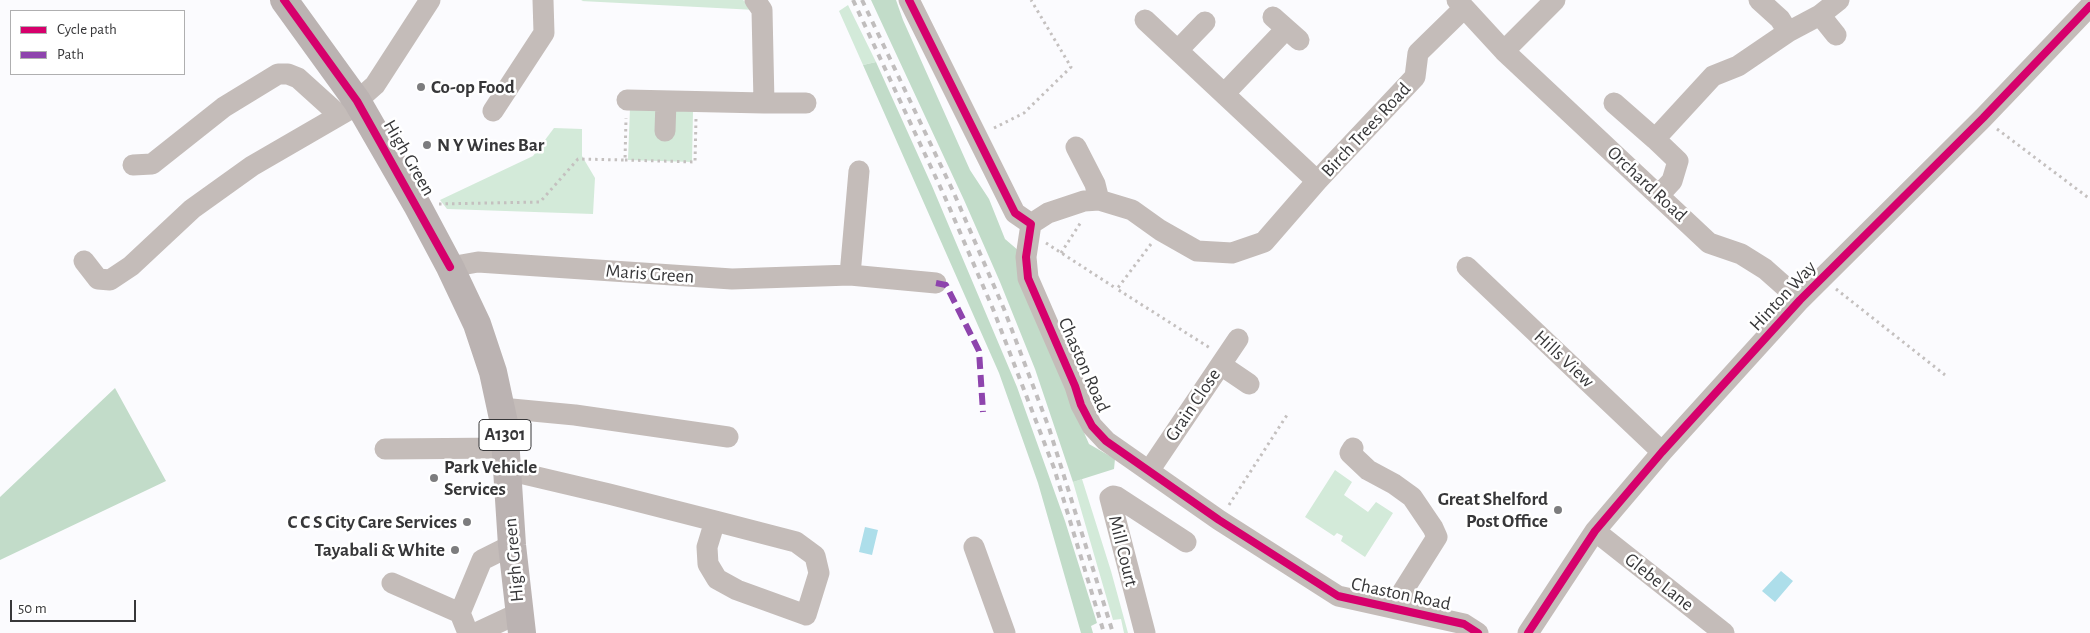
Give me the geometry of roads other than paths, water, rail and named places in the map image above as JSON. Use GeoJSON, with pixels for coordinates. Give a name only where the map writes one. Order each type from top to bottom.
{"type":"FeatureCollection","features":[{"type":"Feature","properties":{"kind":"main road","name":"High Green"},"geometry":{"type":"LineString","coordinates":[[284,0],[334,68],[352,107],[417,205],[450,267],[477,324],[493,372],[504,423],[512,545],[520,623]]}},
{"type":"Feature","properties":{"kind":"street"},"geometry":{"type":"LineString","coordinates":[[84,261],[98,278],[110,280],[131,266],[192,209],[237,176],[352,107],[375,85],[430,0]]}},
{"type":"Feature","properties":{"kind":"street"},"geometry":{"type":"LineString","coordinates":[[493,111],[544,33],[543,0]]}},
{"type":"Feature","properties":{"kind":"street"},"geometry":{"type":"LineString","coordinates":[[755,0],[762,10],[764,102]]}},
{"type":"Feature","properties":{"kind":"street"},"geometry":{"type":"LineString","coordinates":[[909,0],[1015,213],[1029,231],[1048,213],[1092,201],[1095,184],[1076,147]]}},
{"type":"Feature","properties":{"kind":"street"},"geometry":{"type":"LineString","coordinates":[[1504,51],[1555,0]]}},
{"type":"Feature","properties":{"kind":"street"},"geometry":{"type":"LineString","coordinates":[[1759,0],[1780,19],[1788,32]]}},
{"type":"Feature","properties":{"kind":"street"},"geometry":{"type":"LineString","coordinates":[[1655,139],[1713,76],[1738,66],[1788,32],[1820,15],[1839,0]]}},
{"type":"Feature","properties":{"kind":"street","name":"Orchard Road"},"geometry":{"type":"LineString","coordinates":[[1460,4],[1504,51],[1710,243],[1741,254],[1765,269],[1800,300]]}},
{"type":"Feature","properties":{"kind":"street","name":"Birch Trees Road"},"geometry":{"type":"LineString","coordinates":[[1092,201],[1132,210],[1160,230],[1198,251],[1232,253],[1264,242],[1317,181],[1415,77],[1418,53],[1460,4]]}},
{"type":"Feature","properties":{"kind":"street","name":"Hinton Way"},"geometry":{"type":"LineString","coordinates":[[1528,633],[1595,531],[1662,452],[1800,300],[1983,118],[2090,6]]}},
{"type":"Feature","properties":{"kind":"street"},"geometry":{"type":"LineString","coordinates":[[1820,15],[1836,35]]}},
{"type":"Feature","properties":{"kind":"street","name":"Birch Trees Road"},"geometry":{"type":"LineString","coordinates":[[1144,19],[1317,181]]}},
{"type":"Feature","properties":{"kind":"street"},"geometry":{"type":"LineString","coordinates":[[1178,50],[1205,22]]}},
{"type":"Feature","properties":{"kind":"street"},"geometry":{"type":"LineString","coordinates":[[1224,93],[1286,28]]}},
{"type":"Feature","properties":{"kind":"street"},"geometry":{"type":"LineString","coordinates":[[133,165],[152,164],[224,107],[278,74],[288,74],[298,78],[352,107]]}},
{"type":"Feature","properties":{"kind":"street"},"geometry":{"type":"LineString","coordinates":[[627,100],[806,103]]}},
{"type":"Feature","properties":{"kind":"street"},"geometry":{"type":"LineString","coordinates":[[665,131],[666,101]]}},
{"type":"Feature","properties":{"kind":"street"},"geometry":{"type":"LineString","coordinates":[[1614,103],[1678,161],[1672,181],[1659,195]]}},
{"type":"Feature","properties":{"kind":"street"},"geometry":{"type":"LineString","coordinates":[[850,275],[866,193],[859,172]]}},
{"type":"Feature","properties":{"kind":"street","name":"Chaston Road"},"geometry":{"type":"LineString","coordinates":[[1029,231],[1026,257],[1028,278],[1075,386],[1081,405],[1092,426],[1106,441],[1219,520],[1338,596],[1464,624],[1478,633]]}},
{"type":"Feature","properties":{"kind":"street","name":"Maris Green"},"geometry":{"type":"LineString","coordinates":[[450,267],[478,262],[732,279],[850,275],[936,283]]}},
{"type":"Feature","properties":{"kind":"street","name":"Hills View"},"geometry":{"type":"LineString","coordinates":[[1467,267],[1662,452]]}},
{"type":"Feature","properties":{"kind":"street","name":"Grain Close"},"geometry":{"type":"LineString","coordinates":[[1148,471],[1238,339]]}},
{"type":"Feature","properties":{"kind":"street"},"geometry":{"type":"LineString","coordinates":[[1223,361],[1249,384]]}},
{"type":"Feature","properties":{"kind":"street"},"geometry":{"type":"LineString","coordinates":[[501,408],[575,415],[728,437]]}},
{"type":"Feature","properties":{"kind":"street"},"geometry":{"type":"LineString","coordinates":[[1353,448],[1350,453],[1368,470],[1394,484],[1412,497],[1434,528],[1437,538],[1404,591],[1401,609]]}},
{"type":"Feature","properties":{"kind":"street"},"geometry":{"type":"LineString","coordinates":[[385,449],[506,459],[715,521],[796,542],[815,556],[819,572],[806,615],[737,590],[717,579],[708,564],[707,547],[715,521]]}},
{"type":"Feature","properties":{"kind":"street","name":"Mill Court"},"geometry":{"type":"LineString","coordinates":[[1145,633],[1110,498],[1117,496],[1186,542]]}},
{"type":"Feature","properties":{"kind":"street","name":"Glebe Lane"},"geometry":{"type":"LineString","coordinates":[[1595,531],[1724,633]]}},
{"type":"Feature","properties":{"kind":"street"},"geometry":{"type":"LineString","coordinates":[[468,633],[460,613],[482,560],[512,545]]}},
{"type":"Feature","properties":{"kind":"street"},"geometry":{"type":"LineString","coordinates":[[974,547],[1005,633]]}},
{"type":"Feature","properties":{"kind":"street"},"geometry":{"type":"LineString","coordinates":[[392,583],[460,613]]}},
{"type":"Feature","properties":{"kind":"street"},"geometry":{"type":"LineString","coordinates":[[476,633],[520,623]]}},
{"type":"Feature","properties":{"kind":"water"},"geometry":{"type":"Polygon","coordinates":[[[865,527],[878,530],[872,555],[859,552],[865,527]]]}},
{"type":"Feature","properties":{"kind":"water"},"geometry":{"type":"Polygon","coordinates":[[[1781,571],[1793,581],[1775,602],[1762,591],[1781,571]]]}},
{"type":"Feature","properties":{"kind":"railway"},"geometry":{"type":"LineString","coordinates":[[853,0],[944,195],[993,309],[1054,468],[1104,633]]}},
{"type":"Feature","properties":{"kind":"railway"},"geometry":{"type":"LineString","coordinates":[[862,0],[953,191],[1004,309],[1049,428],[1113,633]]}},
{"type":"Feature","properties":{"kind":"place","name":"Co-op Food"},"geometry":{"type":"Point","coordinates":[421,87]}},
{"type":"Feature","properties":{"kind":"place","name":"N Y Wines Bar"},"geometry":{"type":"Point","coordinates":[427,145]}},
{"type":"Feature","properties":{"kind":"place","name":"Park Vehicle Services"},"geometry":{"type":"Point","coordinates":[434,478]}},
{"type":"Feature","properties":{"kind":"place","name":"Great Shelford Post Office"},"geometry":{"type":"Point","coordinates":[1558,510]}},
{"type":"Feature","properties":{"kind":"place","name":"C C S City Care Services"},"geometry":{"type":"Point","coordinates":[467,522]}},
{"type":"Feature","properties":{"kind":"place","name":"Tayabali & White"},"geometry":{"type":"Point","coordinates":[455,550]}}]}
